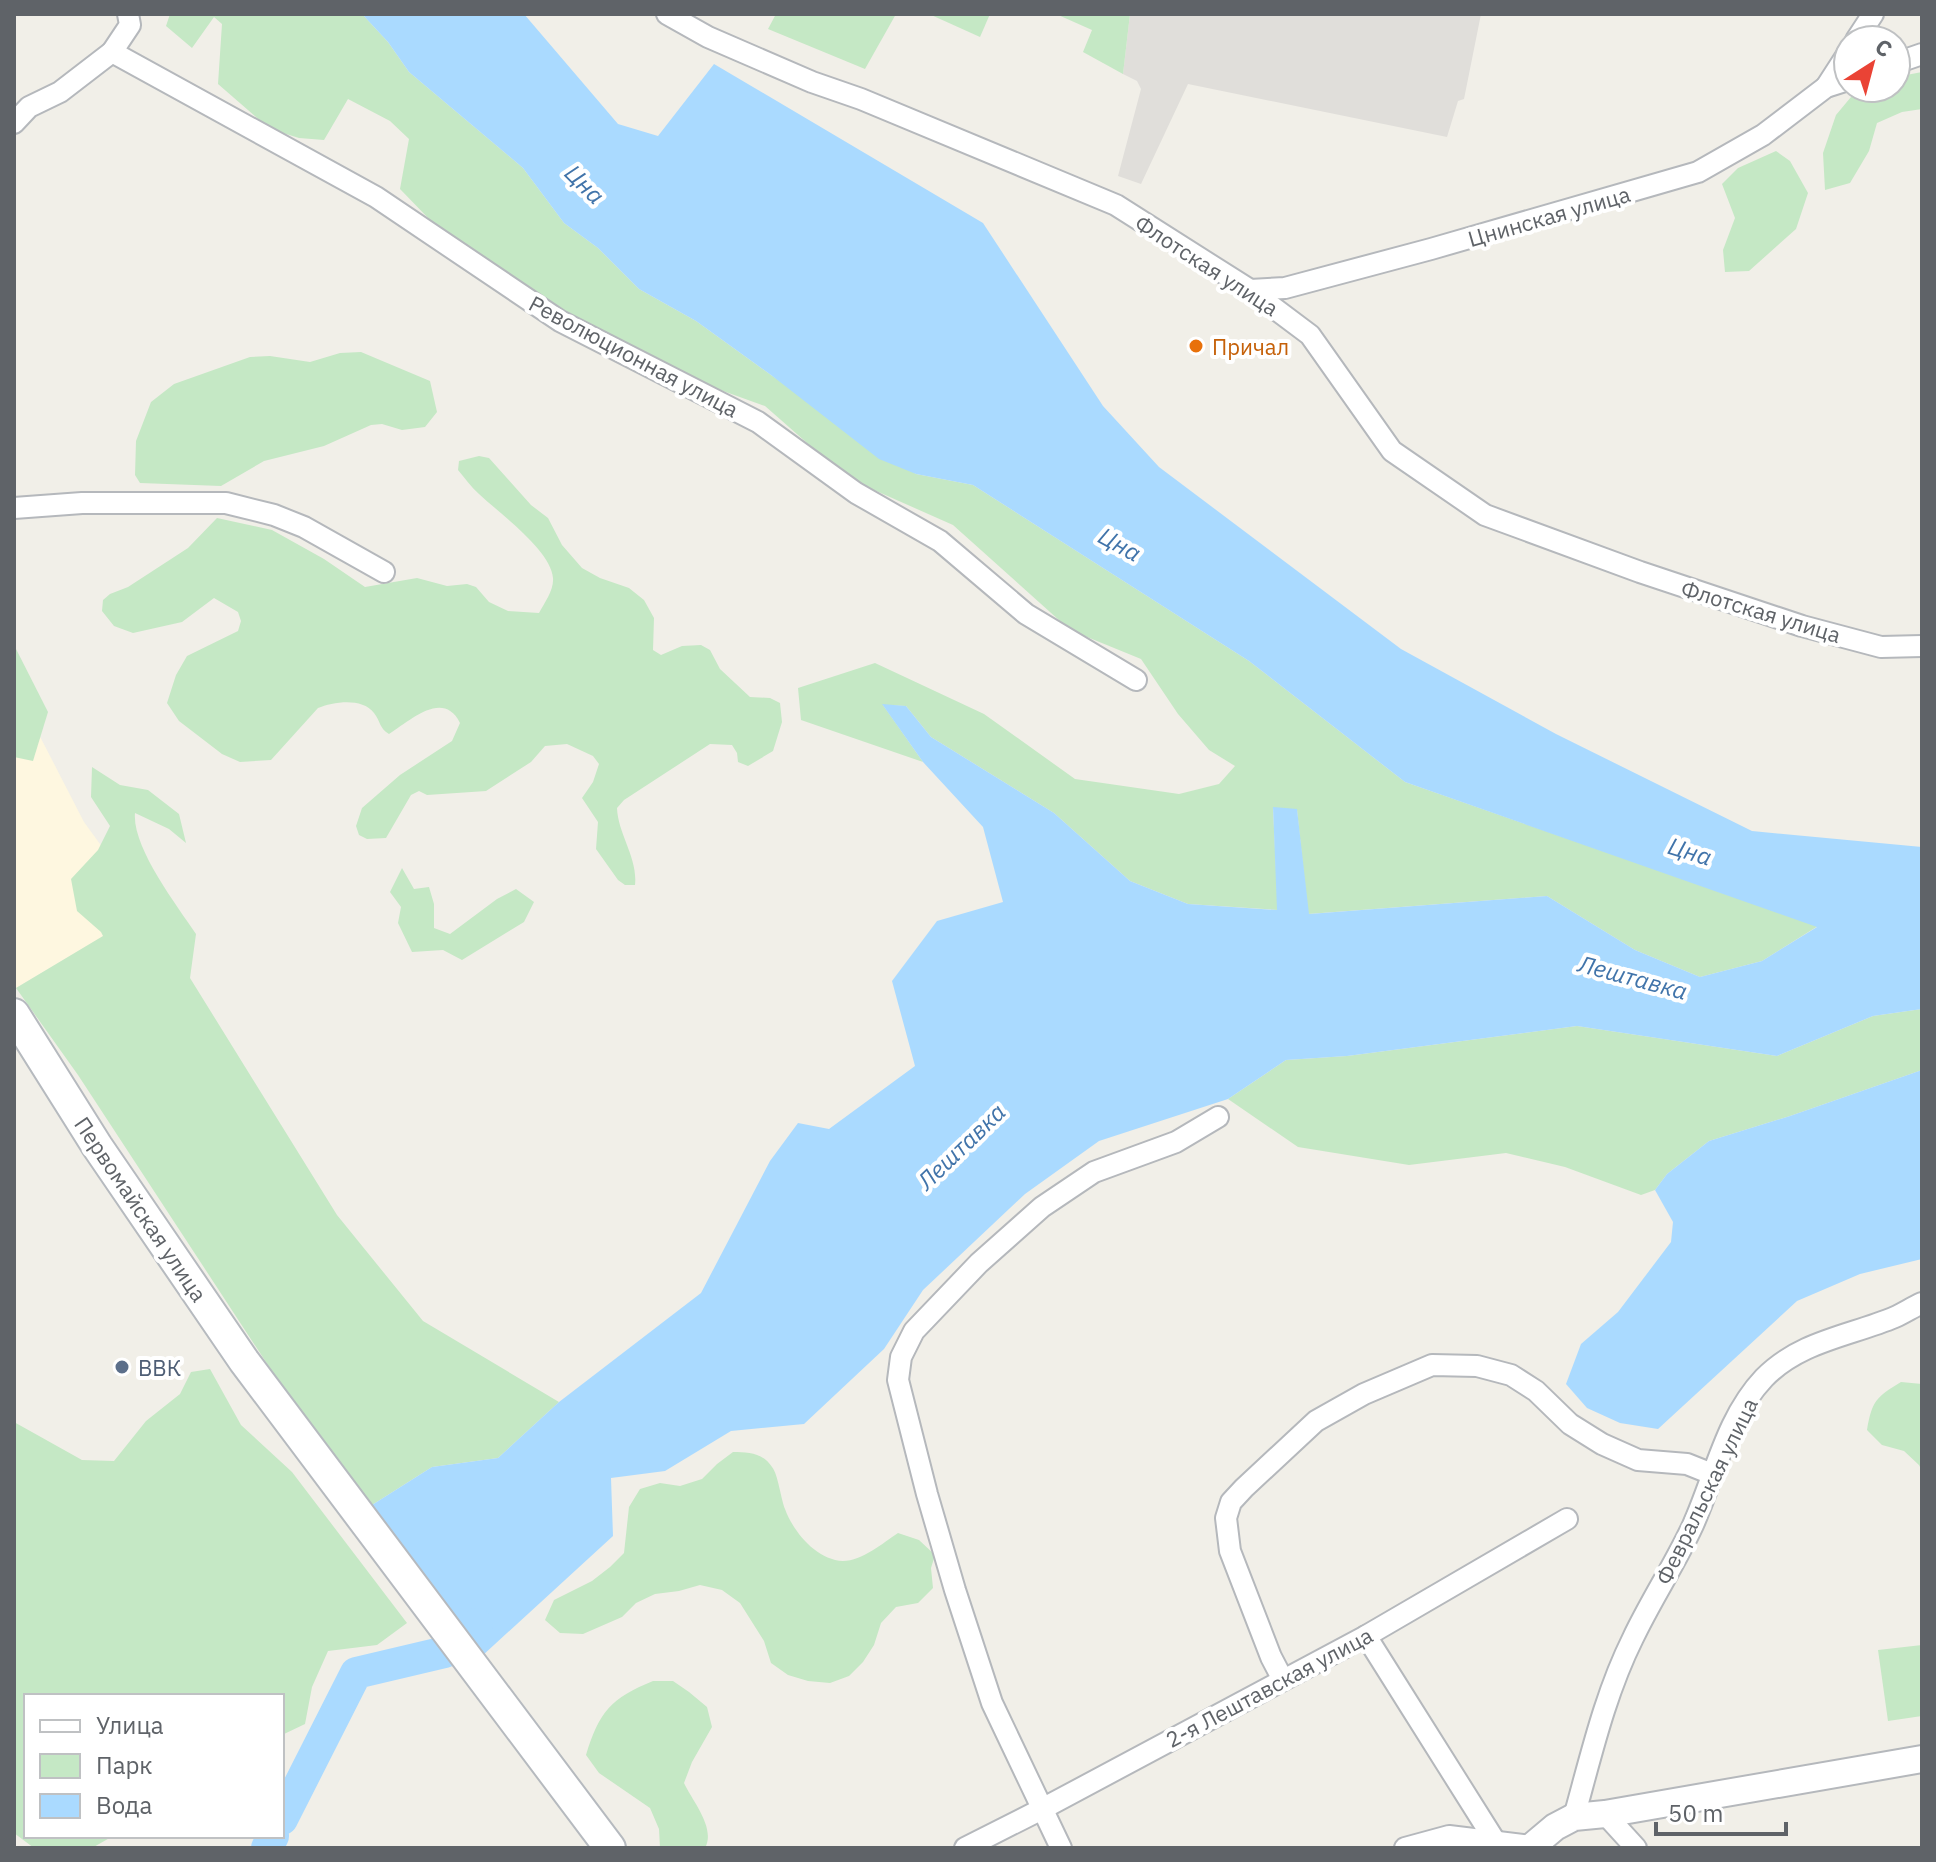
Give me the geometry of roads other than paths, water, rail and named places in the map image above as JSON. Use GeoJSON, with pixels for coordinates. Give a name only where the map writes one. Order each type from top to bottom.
{"type":"FeatureCollection","features":[{"type":"Feature","properties":{"kind":"main road","name":"Первомайская улица"},"geometry":{"type":"LineString","coordinates":[[14,1014],[97,1146],[272,1400],[610,1848]]}},
{"type":"Feature","properties":{"kind":"street"},"geometry":{"type":"LineString","coordinates":[[14,123],[29,107],[60,92],[112,52],[130,25],[128,14]]}},
{"type":"Feature","properties":{"kind":"street","name":"Флотская улица"},"geometry":{"type":"LineString","coordinates":[[667,14],[708,37],[812,82],[861,99],[1116,205],[1250,290],[1310,335],[1392,451],[1485,515],[1640,572],[1802,626],[1881,647],[1922,646]]}},
{"type":"Feature","properties":{"kind":"street","name":"Революционная улица"},"geometry":{"type":"LineString","coordinates":[[112,52],[376,197],[560,321],[758,422],[856,493],[940,541],[1026,614],[1136,680]]}},
{"type":"Feature","properties":{"kind":"street","name":"Цнинская улица"},"geometry":{"type":"LineString","coordinates":[[1826,87],[1832,78]]}},
{"type":"Feature","properties":{"kind":"street","name":"Цнинская улица"},"geometry":{"type":"LineString","coordinates":[[1250,290],[1285,288],[1698,172],[1763,135],[1832,85]]}},
{"type":"Feature","properties":{"kind":"street"},"geometry":{"type":"LineString","coordinates":[[14,508],[82,503],[226,503],[274,515],[304,527],[384,572]]}},
{"type":"Feature","properties":{"kind":"street"},"geometry":{"type":"LineString","coordinates":[[1061,1848],[992,1703],[955,1590],[898,1380],[901,1357],[914,1331],[979,1263],[1042,1207],[1094,1172],[1176,1142],[1218,1117]]}},
{"type":"Feature","properties":{"kind":"street","name":"Февральская улица"},"geometry":{"type":"LineString","coordinates":[[1574,1817],[1611,1687],[1633,1638],[1693,1525],[1742,1406],[1765,1377],[1795,1354],[1894,1317],[1922,1303]]}},
{"type":"Feature","properties":{"kind":"street"},"geometry":{"type":"LineString","coordinates":[[1283,1680],[1230,1551],[1226,1518],[1231,1502],[1316,1421],[1364,1394],[1432,1365],[1477,1366],[1511,1375],[1536,1391],[1570,1424],[1602,1444],[1638,1460],[1687,1464],[1712,1474]]}},
{"type":"Feature","properties":{"kind":"street","name":"2-я Лештавская улица"},"geometry":{"type":"LineString","coordinates":[[965,1848],[1366,1636],[1567,1519]]}},
{"type":"Feature","properties":{"kind":"street"},"geometry":{"type":"LineString","coordinates":[[1366,1636],[1495,1841]]}},
{"type":"Feature","properties":{"kind":"street"},"geometry":{"type":"LineString","coordinates":[[1405,1848],[1449,1836],[1531,1847],[1555,1827],[1574,1817],[1922,1759]]}},
{"type":"Feature","properties":{"kind":"street"},"geometry":{"type":"LineString","coordinates":[[1605,1814],[1636,1848]]}},
{"type":"Feature","properties":{"kind":"water","name":"Цна"},"geometry":{"type":"Polygon","coordinates":[[[362,14],[524,14],[618,124],[658,136],[714,64],[983,223],[1103,406],[1159,467],[1401,649],[1556,734],[1752,831],[1922,847],[1922,1009],[1873,1016],[1777,1056],[1577,1026],[1347,1056],[1286,1060],[1228,1099],[1099,1141],[1025,1194],[923,1290],[884,1349],[804,1424],[731,1431],[665,1471],[611,1478],[613,1536],[482,1656],[372,1505],[432,1467],[498,1458],[559,1402],[701,1293],[770,1161],[798,1123],[829,1129],[915,1066],[892,981],[937,921],[1003,902],[983,827],[923,762],[882,704],[906,706],[931,737],[1054,813],[1130,881],[1188,904],[1277,910],[1273,807],[1297,809],[1309,914],[1547,896],[1635,950],[1700,977],[1762,961],[1817,927],[1405,782],[1249,661],[973,485],[916,474],[879,459],[696,321],[639,289],[598,248],[564,223],[523,168],[409,72],[388,42],[362,14]]]}},
{"type":"Feature","properties":{"kind":"water"},"geometry":{"type":"Polygon","coordinates":[[[1922,1070],[1922,1259],[1860,1274],[1797,1301],[1658,1429],[1620,1423],[1587,1408],[1566,1384],[1581,1344],[1618,1312],[1671,1242],[1673,1222],[1655,1190],[1667,1174],[1709,1141],[1922,1070]]]}},
{"type":"Feature","properties":{"kind":"waterway","name":"Лештавка"},"geometry":{"type":"LineString","coordinates":[[284,1815],[356,1673],[445,1652],[477,1624]]}},
{"type":"Feature","properties":{"kind":"waterway","name":"Лештавка"},"geometry":{"type":"LineString","coordinates":[[267,1848],[272,1838]]}},
{"type":"Feature","properties":{"kind":"place","name":"Причал"},"geometry":{"type":"Point","coordinates":[1196,346]}},
{"type":"Feature","properties":{"kind":"place","name":"ВВК"},"geometry":{"type":"Point","coordinates":[122,1367]}}]}
